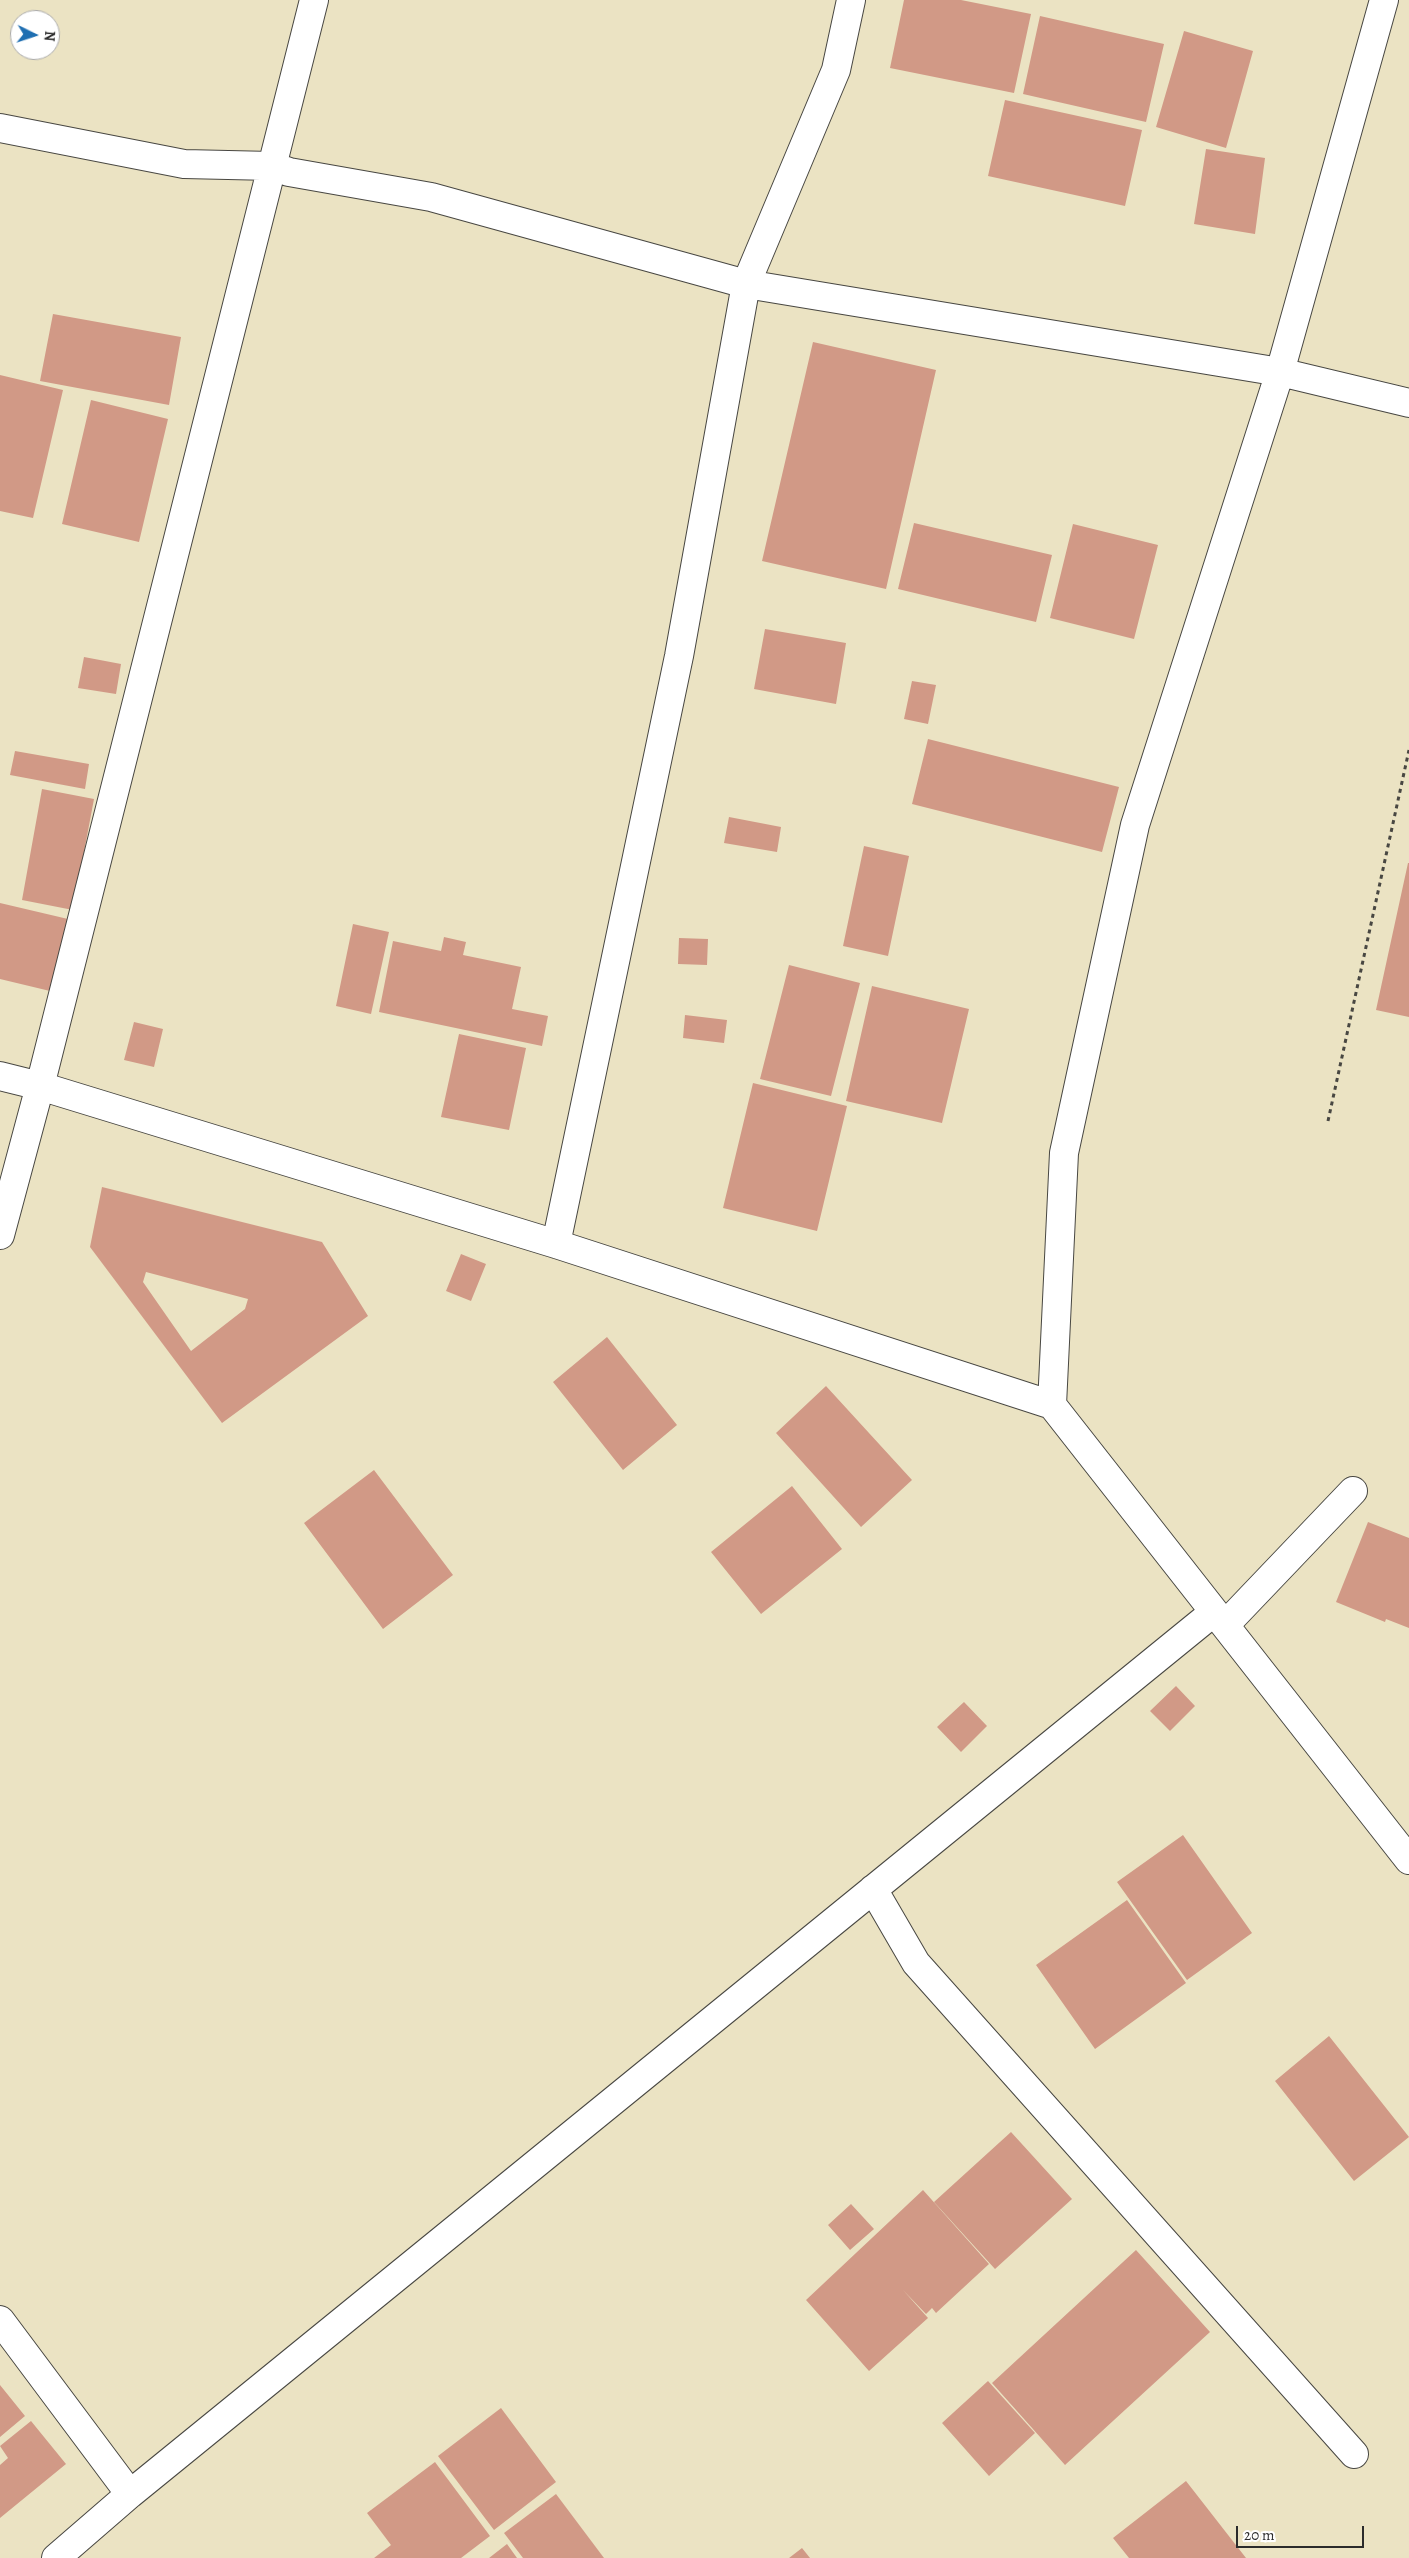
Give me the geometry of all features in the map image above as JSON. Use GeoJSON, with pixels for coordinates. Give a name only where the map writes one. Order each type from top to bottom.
{"type":"FeatureCollection","features":[{"type":"Feature","properties":{"kind":"street"},"geometry":{"type":"LineString","coordinates":[[0,1235],[40,1086],[314,0]]}},
{"type":"Feature","properties":{"kind":"street"},"geometry":{"type":"LineString","coordinates":[[556,1244],[678,656],[746,284],[836,70],[851,0]]}},
{"type":"Feature","properties":{"kind":"street"},"geometry":{"type":"LineString","coordinates":[[1052,1405],[1064,1153],[1131,844],[1280,372],[1384,0]]}},
{"type":"Feature","properties":{"kind":"street"},"geometry":{"type":"LineString","coordinates":[[0,128],[184,164],[272,166],[289,172],[431,197],[746,284],[1280,372],[1409,403]]}},
{"type":"Feature","properties":{"kind":"street"},"geometry":{"type":"LineString","coordinates":[[0,1076],[40,1086],[556,1244],[1052,1405],[1409,1860]]}},
{"type":"Feature","properties":{"kind":"street"},"geometry":{"type":"LineString","coordinates":[[1214,1612],[1227,1623],[1354,1491]]}},
{"type":"Feature","properties":{"kind":"street"},"geometry":{"type":"LineString","coordinates":[[56,2558],[130,2494],[1214,1612]]}},
{"type":"Feature","properties":{"kind":"street"},"geometry":{"type":"LineString","coordinates":[[873,1889],[916,1963],[1354,2454]]}},
{"type":"Feature","properties":{"kind":"street"},"geometry":{"type":"LineString","coordinates":[[0,2320],[130,2494]]}},
{"type":"Feature","properties":{"kind":"path"},"geometry":{"type":"LineString","coordinates":[[1328,1121],[1409,750]]}},
{"type":"Feature","properties":{"kind":"building"},"geometry":{"type":"Polygon","coordinates":[[[904,0],[961,0],[1031,14],[1014,93],[890,68],[904,0]]]}},
{"type":"Feature","properties":{"kind":"building"},"geometry":{"type":"Polygon","coordinates":[[[1040,16],[1164,44],[1146,122],[1023,94],[1040,16]]]}},
{"type":"Feature","properties":{"kind":"building"},"geometry":{"type":"Polygon","coordinates":[[[1184,31],[1253,51],[1226,148],[1156,127],[1184,31]]]}},
{"type":"Feature","properties":{"kind":"building"},"geometry":{"type":"Polygon","coordinates":[[[1005,100],[1142,130],[1125,206],[988,176],[1005,100]]]}},
{"type":"Feature","properties":{"kind":"building"},"geometry":{"type":"Polygon","coordinates":[[[1206,149],[1265,158],[1255,234],[1194,224],[1206,149]]]}},
{"type":"Feature","properties":{"kind":"building"},"geometry":{"type":"Polygon","coordinates":[[[53,314],[181,337],[169,405],[40,381],[53,314]]]}},
{"type":"Feature","properties":{"kind":"building"},"geometry":{"type":"Polygon","coordinates":[[[813,342],[936,370],[886,589],[762,561],[813,342]]]}},
{"type":"Feature","properties":{"kind":"building"},"geometry":{"type":"Polygon","coordinates":[[[0,375],[63,390],[33,518],[0,511],[0,375]]]}},
{"type":"Feature","properties":{"kind":"building"},"geometry":{"type":"Polygon","coordinates":[[[91,400],[168,419],[139,542],[62,524],[91,400]]]}},
{"type":"Feature","properties":{"kind":"building"},"geometry":{"type":"Polygon","coordinates":[[[914,523],[1052,555],[1036,622],[898,589],[914,523]]]}},
{"type":"Feature","properties":{"kind":"building"},"geometry":{"type":"Polygon","coordinates":[[[1073,524],[1158,545],[1134,639],[1050,618],[1073,524]]]}},
{"type":"Feature","properties":{"kind":"building"},"geometry":{"type":"Polygon","coordinates":[[[765,629],[846,643],[836,704],[754,689],[765,629]]]}},
{"type":"Feature","properties":{"kind":"building"},"geometry":{"type":"Polygon","coordinates":[[[84,657],[121,664],[116,694],[78,688],[84,657]]]}},
{"type":"Feature","properties":{"kind":"building"},"geometry":{"type":"Polygon","coordinates":[[[912,681],[936,685],[928,724],[904,719],[912,681]]]}},
{"type":"Feature","properties":{"kind":"building"},"geometry":{"type":"Polygon","coordinates":[[[928,739],[1119,787],[1102,852],[912,804],[928,739]]]}},
{"type":"Feature","properties":{"kind":"building"},"geometry":{"type":"Polygon","coordinates":[[[15,751],[89,764],[85,789],[10,775],[15,751]]]}},
{"type":"Feature","properties":{"kind":"building"},"geometry":{"type":"Polygon","coordinates":[[[42,789],[94,799],[73,910],[22,900],[42,789]]]}},
{"type":"Feature","properties":{"kind":"building"},"geometry":{"type":"Polygon","coordinates":[[[729,817],[781,827],[777,852],[724,843],[729,817]]]}},
{"type":"Feature","properties":{"kind":"building"},"geometry":{"type":"Polygon","coordinates":[[[864,846],[909,856],[888,956],[843,946],[864,846]]]}},
{"type":"Feature","properties":{"kind":"building"},"geometry":{"type":"Polygon","coordinates":[[[1409,863],[1409,1017],[1376,1010],[1409,863]]]}},
{"type":"Feature","properties":{"kind":"building"},"geometry":{"type":"Polygon","coordinates":[[[0,903],[68,919],[50,991],[0,979],[0,903]]]}},
{"type":"Feature","properties":{"kind":"building"},"geometry":{"type":"Polygon","coordinates":[[[353,924],[389,932],[371,1014],[336,1006],[353,924]]]}},
{"type":"Feature","properties":{"kind":"building"},"geometry":{"type":"Polygon","coordinates":[[[444,937],[466,942],[463,955],[521,967],[512,1009],[548,1016],[542,1046],[379,1012],[393,941],[441,951],[444,937]]]}},
{"type":"Feature","properties":{"kind":"building"},"geometry":{"type":"Polygon","coordinates":[[[679,938],[708,939],[707,965],[678,964],[679,938]]]}},
{"type":"Feature","properties":{"kind":"building"},"geometry":{"type":"Polygon","coordinates":[[[789,965],[860,983],[831,1096],[760,1079],[789,965]]]}},
{"type":"Feature","properties":{"kind":"building"},"geometry":{"type":"Polygon","coordinates":[[[872,986],[969,1009],[942,1123],[846,1101],[872,986]]]}},
{"type":"Feature","properties":{"kind":"building"},"geometry":{"type":"Polygon","coordinates":[[[685,1015],[727,1020],[724,1043],[683,1038],[685,1015]]]}},
{"type":"Feature","properties":{"kind":"building"},"geometry":{"type":"Polygon","coordinates":[[[134,1022],[163,1029],[154,1067],[124,1060],[134,1022]]]}},
{"type":"Feature","properties":{"kind":"building"},"geometry":{"type":"Polygon","coordinates":[[[459,1034],[526,1048],[509,1130],[441,1117],[459,1034]]]}},
{"type":"Feature","properties":{"kind":"building"},"geometry":{"type":"Polygon","coordinates":[[[753,1083],[847,1106],[817,1231],[723,1208],[753,1083]]]}},
{"type":"Feature","properties":{"kind":"building"},"geometry":{"type":"Polygon","coordinates":[[[102,1187],[322,1242],[368,1316],[222,1423],[90,1247],[102,1187]],[[146,1272],[143,1282],[191,1351],[245,1309],[248,1299],[146,1272]]]}},
{"type":"Feature","properties":{"kind":"building"},"geometry":{"type":"Polygon","coordinates":[[[461,1254],[486,1264],[471,1301],[446,1291],[461,1254]]]}},
{"type":"Feature","properties":{"kind":"building"},"geometry":{"type":"Polygon","coordinates":[[[607,1337],[677,1425],[623,1470],[553,1382],[607,1337]]]}},
{"type":"Feature","properties":{"kind":"building"},"geometry":{"type":"Polygon","coordinates":[[[826,1386],[912,1480],[861,1527],[776,1433],[826,1386]]]}},
{"type":"Feature","properties":{"kind":"building"},"geometry":{"type":"Polygon","coordinates":[[[374,1470],[453,1575],[383,1629],[304,1523],[374,1470]]]}},
{"type":"Feature","properties":{"kind":"building"},"geometry":{"type":"Polygon","coordinates":[[[792,1486],[842,1549],[761,1614],[711,1552],[792,1486]]]}},
{"type":"Feature","properties":{"kind":"building"},"geometry":{"type":"Polygon","coordinates":[[[1368,1522],[1409,1538],[1409,1628],[1386,1619],[1385,1622],[1336,1602],[1368,1522]]]}},
{"type":"Feature","properties":{"kind":"building"},"geometry":{"type":"Polygon","coordinates":[[[1176,1686],[1195,1706],[1170,1731],[1150,1711],[1176,1686]]]}},
{"type":"Feature","properties":{"kind":"building"},"geometry":{"type":"Polygon","coordinates":[[[964,1702],[987,1726],[961,1752],[937,1727],[964,1702]]]}},
{"type":"Feature","properties":{"kind":"building"},"geometry":{"type":"Polygon","coordinates":[[[1183,1835],[1252,1933],[1187,1980],[1117,1882],[1183,1835]]]}},
{"type":"Feature","properties":{"kind":"building"},"geometry":{"type":"Polygon","coordinates":[[[1127,1900],[1186,1983],[1095,2049],[1036,1965],[1127,1900]]]}},
{"type":"Feature","properties":{"kind":"building"},"geometry":{"type":"Polygon","coordinates":[[[1329,2036],[1409,2137],[1354,2181],[1275,2081],[1329,2036]]]}},
{"type":"Feature","properties":{"kind":"building"},"geometry":{"type":"Polygon","coordinates":[[[1011,2132],[1072,2199],[995,2269],[934,2202],[1011,2132]]]}},
{"type":"Feature","properties":{"kind":"building"},"geometry":{"type":"Polygon","coordinates":[[[923,2190],[989,2264],[936,2313],[932,2308],[926,2314],[903,2290],[928,2318],[869,2371],[806,2300],[923,2190]]]}},
{"type":"Feature","properties":{"kind":"building"},"geometry":{"type":"Polygon","coordinates":[[[851,2204],[874,2229],[850,2250],[828,2225],[851,2204]]]}},
{"type":"Feature","properties":{"kind":"building"},"geometry":{"type":"Polygon","coordinates":[[[1136,2250],[1210,2332],[1065,2465],[992,2383],[1136,2250]]]}},
{"type":"Feature","properties":{"kind":"building"},"geometry":{"type":"Polygon","coordinates":[[[988,2381],[1035,2433],[989,2476],[942,2423],[988,2381]]]}},
{"type":"Feature","properties":{"kind":"building"},"geometry":{"type":"Polygon","coordinates":[[[0,2385],[25,2416],[0,2437],[0,2385]]]}},
{"type":"Feature","properties":{"kind":"building"},"geometry":{"type":"Polygon","coordinates":[[[501,2408],[556,2482],[494,2530],[438,2456],[501,2408]]]}},
{"type":"Feature","properties":{"kind":"building"},"geometry":{"type":"Polygon","coordinates":[[[31,2421],[66,2464],[0,2518],[0,2465],[8,2458],[0,2446],[31,2421]]]}},
{"type":"Feature","properties":{"kind":"building"},"geometry":{"type":"Polygon","coordinates":[[[435,2462],[490,2536],[461,2558],[374,2558],[391,2545],[367,2513],[435,2462]]]}},
{"type":"Feature","properties":{"kind":"building"},"geometry":{"type":"Polygon","coordinates":[[[1186,2481],[1246,2558],[1129,2558],[1113,2538],[1186,2481]]]}},
{"type":"Feature","properties":{"kind":"building"},"geometry":{"type":"Polygon","coordinates":[[[556,2494],[604,2558],[523,2558],[504,2533],[556,2494]]]}},
{"type":"Feature","properties":{"kind":"building"},"geometry":{"type":"Polygon","coordinates":[[[507,2544],[517,2558],[489,2558],[507,2544]]]}},
{"type":"Feature","properties":{"kind":"building"},"geometry":{"type":"Polygon","coordinates":[[[802,2548],[810,2558],[789,2558],[802,2548]]]}}]}
